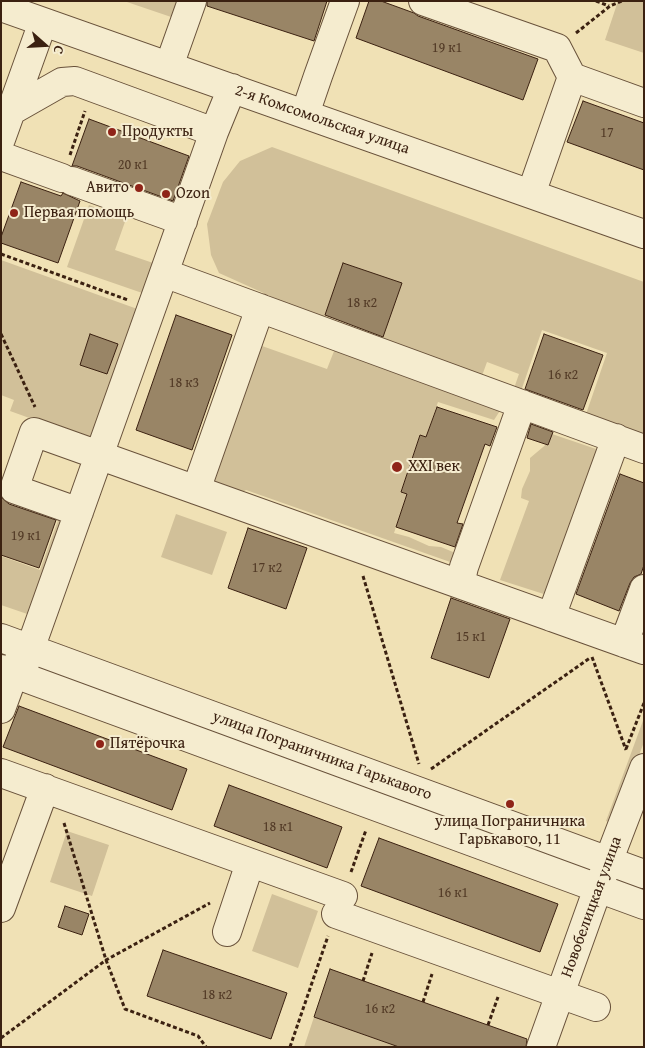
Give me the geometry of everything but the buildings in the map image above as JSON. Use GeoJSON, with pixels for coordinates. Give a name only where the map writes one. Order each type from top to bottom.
{"type":"FeatureCollection","features":[{"type":"Feature","properties":{"kind":"street"},"geometry":{"type":"LineString","coordinates":[[169,66],[192,1]]}},
{"type":"Feature","properties":{"kind":"street"},"geometry":{"type":"LineString","coordinates":[[306,114],[345,1]]}},
{"type":"Feature","properties":{"kind":"street"},"geometry":{"type":"LineString","coordinates":[[423,1],[558,48],[572,77],[644,103]]}},
{"type":"Feature","properties":{"kind":"street","name":"2-я Комсомольская улица"},"geometry":{"type":"LineString","coordinates":[[1,7],[644,234]]}},
{"type":"Feature","properties":{"kind":"street"},"geometry":{"type":"LineString","coordinates":[[1,139],[43,22]]}},
{"type":"Feature","properties":{"kind":"street"},"geometry":{"type":"LineString","coordinates":[[531,194],[572,77]]}},
{"type":"Feature","properties":{"kind":"street"},"geometry":{"type":"LineString","coordinates":[[11,111],[62,82],[75,82],[214,132]]}},
{"type":"Feature","properties":{"kind":"street"},"geometry":{"type":"LineString","coordinates":[[1,709],[12,673],[18,644],[79,512],[214,132],[232,88]]}},
{"type":"Feature","properties":{"kind":"street"},"geometry":{"type":"LineString","coordinates":[[1,156],[183,221]]}},
{"type":"Feature","properties":{"kind":"street"},"geometry":{"type":"LineString","coordinates":[[164,273],[644,449]]}},
{"type":"Feature","properties":{"kind":"street"},"geometry":{"type":"LineString","coordinates":[[196,490],[260,308]]}},
{"type":"Feature","properties":{"kind":"street"},"geometry":{"type":"LineString","coordinates":[[460,584],[464,567],[522,404]]}},
{"type":"Feature","properties":{"kind":"street"},"geometry":{"type":"LineString","coordinates":[[79,512],[14,489],[34,432],[634,646],[644,589]]}},
{"type":"Feature","properties":{"kind":"street"},"geometry":{"type":"LineString","coordinates":[[551,617],[616,438]]}},
{"type":"Feature","properties":{"kind":"street","name":"улица Пограничника Гарькавого"},"geometry":{"type":"LineString","coordinates":[[18,644],[644,874]]}},
{"type":"Feature","properties":{"kind":"street","name":"улица Пограничника Гарькавого"},"geometry":{"type":"LineString","coordinates":[[12,673],[644,904]]}},
{"type":"Feature","properties":{"kind":"street","name":"Новобелицкая улица"},"geometry":{"type":"LineString","coordinates":[[541,1047],[608,861],[635,759]]}},
{"type":"Feature","properties":{"kind":"street"},"geometry":{"type":"LineString","coordinates":[[1,773],[49,790],[247,874],[339,905],[596,1007]]}},
{"type":"Feature","properties":{"kind":"street"},"geometry":{"type":"LineString","coordinates":[[1,908],[49,790]]}},
{"type":"Feature","properties":{"kind":"street"},"geometry":{"type":"LineString","coordinates":[[226,932],[247,874]]}},
{"type":"Feature","properties":{"kind":"path"},"geometry":{"type":"LineString","coordinates":[[596,1],[610,6]]}},
{"type":"Feature","properties":{"kind":"path"},"geometry":{"type":"LineString","coordinates":[[610,6],[612,1]]}},
{"type":"Feature","properties":{"kind":"path"},"geometry":{"type":"LineString","coordinates":[[558,48],[610,6],[622,1]]}},
{"type":"Feature","properties":{"kind":"path"},"geometry":{"type":"LineString","coordinates":[[67,179],[93,88]]}},
{"type":"Feature","properties":{"kind":"path"},"geometry":{"type":"LineString","coordinates":[[1,254],[151,308]]}},
{"type":"Feature","properties":{"kind":"path"},"geometry":{"type":"LineString","coordinates":[[1,334],[48,438]]}},
{"type":"Feature","properties":{"kind":"path"},"geometry":{"type":"LineString","coordinates":[[354,547],[419,765]]}},
{"type":"Feature","properties":{"kind":"path"},"geometry":{"type":"LineString","coordinates":[[592,657],[635,759]]}},
{"type":"Feature","properties":{"kind":"path"},"geometry":{"type":"LineString","coordinates":[[430,770],[566,675]]}},
{"type":"Feature","properties":{"kind":"path"},"geometry":{"type":"LineString","coordinates":[[49,790],[67,831],[106,960],[125,1009],[198,1036],[206,1047]]}},
{"type":"Feature","properties":{"kind":"path"},"geometry":{"type":"LineString","coordinates":[[290,1047],[367,826]]}},
{"type":"Feature","properties":{"kind":"path"},"geometry":{"type":"LineString","coordinates":[[1,1038],[106,960],[247,874]]}},
{"type":"Feature","properties":{"kind":"shaded area"},"geometry":{"type":"Polygon","coordinates":[[[124,1],[186,1],[180,20],[124,1]]]}},
{"type":"Feature","properties":{"kind":"shaded area"},"geometry":{"type":"Polygon","coordinates":[[[618,1],[644,1],[644,53],[605,40],[618,1]]]}},
{"type":"Feature","properties":{"kind":"shaded area"},"geometry":{"type":"Polygon","coordinates":[[[272,147],[644,282],[644,442],[584,420],[607,353],[542,330],[519,397],[512,394],[519,374],[487,362],[479,384],[379,348],[401,283],[343,263],[322,324],[288,304],[219,273],[211,255],[207,224],[223,182],[240,161],[272,147]]]}},
{"type":"Feature","properties":{"kind":"shaded area"},"geometry":{"type":"Polygon","coordinates":[[[89,205],[126,219],[115,250],[159,265],[148,295],[67,267],[89,205]]]}},
{"type":"Feature","properties":{"kind":"shaded area"},"geometry":{"type":"Polygon","coordinates":[[[1,260],[143,311],[96,442],[10,411],[14,400],[1,395],[1,260]]]}},
{"type":"Feature","properties":{"kind":"shaded area"},"geometry":{"type":"Polygon","coordinates":[[[262,346],[327,369],[336,346],[503,406],[494,420],[438,402],[426,437],[420,435],[401,491],[407,494],[394,533],[429,546],[441,547],[453,552],[453,563],[246,490],[241,493],[221,487],[207,478],[227,440],[262,346]]]}},
{"type":"Feature","properties":{"kind":"shaded area"},"geometry":{"type":"Polygon","coordinates":[[[552,434],[599,450],[550,596],[500,580],[529,501],[521,498],[522,489],[530,471],[530,458],[549,442],[552,434]]]}},
{"type":"Feature","properties":{"kind":"shaded area"},"geometry":{"type":"Polygon","coordinates":[[[61,512],[72,516],[36,617],[1,605],[1,556],[40,570],[61,512]]]}},
{"type":"Feature","properties":{"kind":"shaded area"},"geometry":{"type":"Polygon","coordinates":[[[176,514],[227,532],[212,575],[161,557],[176,514]]]}},
{"type":"Feature","properties":{"kind":"shaded area"},"geometry":{"type":"Polygon","coordinates":[[[644,718],[644,742],[613,824],[606,821],[644,718]]]}},
{"type":"Feature","properties":{"kind":"shaded area"},"geometry":{"type":"Polygon","coordinates":[[[67,831],[109,845],[92,896],[50,882],[67,831]]]}},
{"type":"Feature","properties":{"kind":"shaded area"},"geometry":{"type":"Polygon","coordinates":[[[272,894],[318,911],[298,968],[252,951],[272,894]]]}},
{"type":"Feature","properties":{"kind":"shaded area"},"geometry":{"type":"Polygon","coordinates":[[[314,1017],[399,1047],[304,1047],[314,1017]]]}},
{"type":"Feature","properties":{"kind":"place","name":"Продукты"},"geometry":{"type":"Point","coordinates":[112,132]}},
{"type":"Feature","properties":{"kind":"place","name":"Авито"},"geometry":{"type":"Point","coordinates":[139,188]}},
{"type":"Feature","properties":{"kind":"place","name":"Ozon"},"geometry":{"type":"Point","coordinates":[166,194]}},
{"type":"Feature","properties":{"kind":"place","name":"Первая помощь"},"geometry":{"type":"Point","coordinates":[14,213]}},
{"type":"Feature","properties":{"kind":"place","name":"XXI век"},"geometry":{"type":"Point","coordinates":[397,467]}},
{"type":"Feature","properties":{"kind":"place","name":"Пятёрочка"},"geometry":{"type":"Point","coordinates":[100,744]}},
{"type":"Feature","properties":{"kind":"place","name":"улица Пограничника Гарькавого, 11"},"geometry":{"type":"Point","coordinates":[510,804]}}]}
